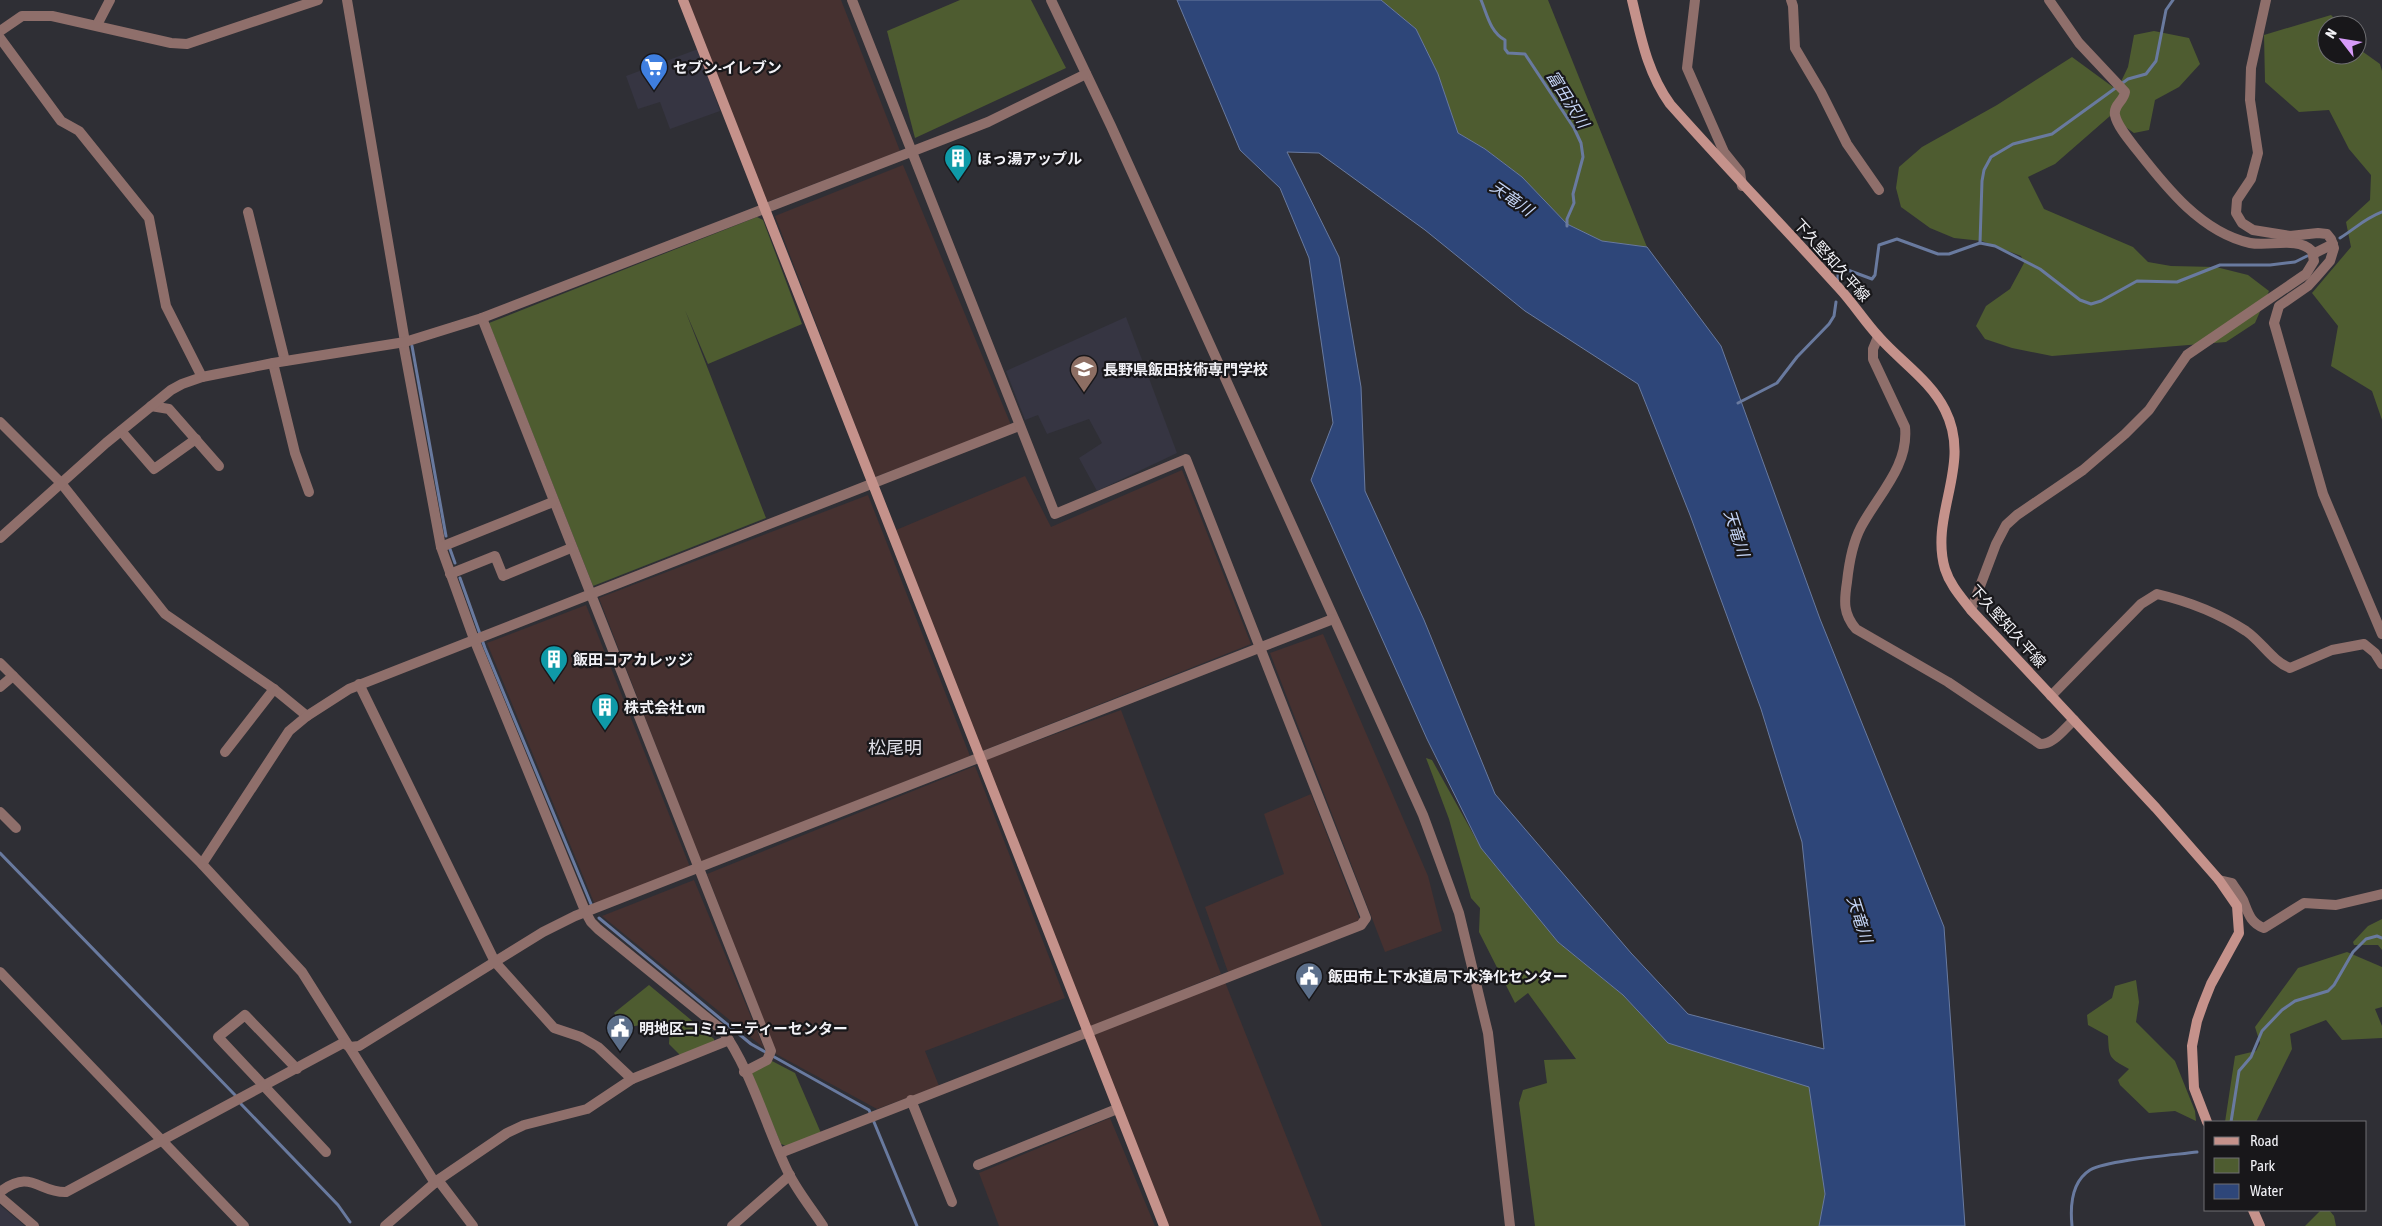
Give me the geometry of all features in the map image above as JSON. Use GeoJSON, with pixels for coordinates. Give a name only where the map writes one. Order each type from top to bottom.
{"type":"FeatureCollection","features":[{"type":"Feature","properties":{"kind":"main road"},"geometry":{"type":"LineString","coordinates":[[683,0],[1164,1226]]}},
{"type":"Feature","properties":{"kind":"main road","name":"下久堅知久平線"},"geometry":{"type":"LineString","coordinates":[[1632,0],[1648,65],[1657,87],[1670,104],[1742,186],[1846,296],[1878,337],[1934,394],[1945,409],[1952,427],[1955,444],[1955,464],[1944,517],[1942,552],[1945,569],[1954,588],[1971,610],[2156,808],[2219,880],[2236,906],[2239,933],[2203,1004],[2192,1046],[2194,1088],[2207,1121]]}},
{"type":"Feature","properties":{"kind":"main road"},"geometry":{"type":"LineString","coordinates":[[2253,1211],[2260,1226]]}},
{"type":"Feature","properties":{"kind":"street"},"geometry":{"type":"LineString","coordinates":[[97,25],[110,0]]}},
{"type":"Feature","properties":{"kind":"street"},"geometry":{"type":"LineString","coordinates":[[0,31],[17,18],[30,15],[59,17],[171,43],[187,44],[318,0]]}},
{"type":"Feature","properties":{"kind":"street"},"geometry":{"type":"LineString","coordinates":[[347,0],[440,547],[450,574],[479,638],[591,922],[722,1030],[729,1040],[790,1175],[823,1226]]}},
{"type":"Feature","properties":{"kind":"street"},"geometry":{"type":"LineString","coordinates":[[780,1153],[1361,925],[1366,918],[1186,459],[1055,514],[910,152],[852,0]]}},
{"type":"Feature","properties":{"kind":"street"},"geometry":{"type":"LineString","coordinates":[[1051,0],[1423,815],[1459,913],[1488,1033],[1510,1226]]}},
{"type":"Feature","properties":{"kind":"street"},"geometry":{"type":"LineString","coordinates":[[1695,0],[1687,68],[1724,152],[1740,172],[1742,186]]}},
{"type":"Feature","properties":{"kind":"street"},"geometry":{"type":"LineString","coordinates":[[1791,0],[1795,48],[1821,92],[1847,144],[1880,190]]}},
{"type":"Feature","properties":{"kind":"street"},"geometry":{"type":"LineString","coordinates":[[1971,610],[1996,544],[2006,525],[2017,515],[2083,470],[2125,434],[2149,410],[2187,355],[2312,268],[2313,254],[2303,244],[2250,243],[2221,232],[2187,207],[2153,171],[2114,116],[2115,108],[2124,98],[2124,90],[2115,83],[2079,43],[2049,0]]}},
{"type":"Feature","properties":{"kind":"street"},"geometry":{"type":"LineString","coordinates":[[2266,0],[2252,68],[2250,100],[2258,153],[2251,179],[2237,200],[2236,213],[2242,223],[2253,230],[2290,236],[2323,233],[2330,236],[2333,244],[2333,255],[2330,261],[2308,286],[2279,306],[2275,314],[2274,323],[2322,494],[2382,634]]}},
{"type":"Feature","properties":{"kind":"street"},"geometry":{"type":"LineString","coordinates":[[0,38],[61,120],[79,131],[149,218],[166,306],[202,377]]}},
{"type":"Feature","properties":{"kind":"street"},"geometry":{"type":"LineString","coordinates":[[0,538],[121,431],[182,384],[202,377],[273,363],[404,342],[482,318],[988,122],[1086,74]]}},
{"type":"Feature","properties":{"kind":"street"},"geometry":{"type":"LineString","coordinates":[[248,212],[285,361]]}},
{"type":"Feature","properties":{"kind":"street"},"geometry":{"type":"LineString","coordinates":[[2313,254],[2333,244]]}},
{"type":"Feature","properties":{"kind":"street"},"geometry":{"type":"LineString","coordinates":[[482,318],[698,868],[769,1057],[744,1072]]}},
{"type":"Feature","properties":{"kind":"street"},"geometry":{"type":"LineString","coordinates":[[1878,337],[1873,348],[1873,359],[1905,427],[1907,439],[1888,487],[1861,527],[1851,551],[1846,590],[1847,618],[1856,629],[1945,680],[2040,744],[2051,742],[2074,720]]}},
{"type":"Feature","properties":{"kind":"street"},"geometry":{"type":"LineString","coordinates":[[273,363],[295,453],[309,492]]}},
{"type":"Feature","properties":{"kind":"street"},"geometry":{"type":"LineString","coordinates":[[151,406],[169,409],[218,466]]}},
{"type":"Feature","properties":{"kind":"street"},"geometry":{"type":"LineString","coordinates":[[0,422],[62,483],[165,614],[274,689],[307,716]]}},
{"type":"Feature","properties":{"kind":"street"},"geometry":{"type":"LineString","coordinates":[[202,864],[289,731],[307,716],[359,684],[1019,426]]}},
{"type":"Feature","properties":{"kind":"street"},"geometry":{"type":"LineString","coordinates":[[121,431],[154,469],[196,439]]}},
{"type":"Feature","properties":{"kind":"street"},"geometry":{"type":"LineString","coordinates":[[440,547],[553,502]]}},
{"type":"Feature","properties":{"kind":"street"},"geometry":{"type":"LineString","coordinates":[[450,574],[494,556],[503,576],[571,548]]}},
{"type":"Feature","properties":{"kind":"street"},"geometry":{"type":"LineString","coordinates":[[2051,696],[2141,604],[2156,594],[2179,599],[2246,631],[2280,664],[2290,668],[2332,650],[2364,644],[2375,653],[2382,664]]}},
{"type":"Feature","properties":{"kind":"street"},"geometry":{"type":"LineString","coordinates":[[0,1192],[9,1185],[26,1182],[38,1183],[56,1192],[66,1192],[343,1043],[350,1047],[358,1046],[544,932],[575,916],[1333,618]]}},
{"type":"Feature","properties":{"kind":"street"},"geometry":{"type":"LineString","coordinates":[[0,663],[202,864],[302,972],[436,1182],[473,1226]]}},
{"type":"Feature","properties":{"kind":"street"},"geometry":{"type":"LineString","coordinates":[[0,687],[13,676]]}},
{"type":"Feature","properties":{"kind":"street"},"geometry":{"type":"LineString","coordinates":[[359,684],[495,962],[554,1028],[581,1037],[598,1047],[632,1079]]}},
{"type":"Feature","properties":{"kind":"street"},"geometry":{"type":"LineString","coordinates":[[225,752],[274,689]]}},
{"type":"Feature","properties":{"kind":"street"},"geometry":{"type":"LineString","coordinates":[[0,812],[16,828]]}},
{"type":"Feature","properties":{"kind":"street"},"geometry":{"type":"LineString","coordinates":[[2219,880],[2232,883],[2242,897],[2250,918],[2257,926],[2264,928],[2304,903],[2336,905],[2382,894]]}},
{"type":"Feature","properties":{"kind":"street"},"geometry":{"type":"LineString","coordinates":[[0,972],[244,1226]]}},
{"type":"Feature","properties":{"kind":"street"},"geometry":{"type":"LineString","coordinates":[[297,1069],[245,1016],[218,1037],[326,1152]]}},
{"type":"Feature","properties":{"kind":"street"},"geometry":{"type":"LineString","coordinates":[[385,1226],[436,1182],[507,1133],[524,1125],[587,1108],[632,1079],[729,1040]]}},
{"type":"Feature","properties":{"kind":"street"},"geometry":{"type":"LineString","coordinates":[[911,1100],[952,1202]]}},
{"type":"Feature","properties":{"kind":"street"},"geometry":{"type":"LineString","coordinates":[[978,1165],[1117,1108]]}},
{"type":"Feature","properties":{"kind":"street"},"geometry":{"type":"LineString","coordinates":[[732,1226],[790,1175]]}},
{"type":"Feature","properties":{"kind":"street"},"geometry":{"type":"LineString","coordinates":[[0,1197],[34,1226]]}},
{"type":"Feature","properties":{"kind":"shaded area"},"geometry":{"type":"Polygon","coordinates":[[[688,0],[841,0],[900,151],[767,202],[688,0]]]}},
{"type":"Feature","properties":{"kind":"shaded area"},"geometry":{"type":"Polygon","coordinates":[[[698,49],[720,111],[670,129],[660,102],[638,109],[626,76],[698,49]]]}},
{"type":"Feature","properties":{"kind":"shaded area"},"geometry":{"type":"Polygon","coordinates":[[[903,165],[1011,425],[875,477],[775,216],[903,165]]]}},
{"type":"Feature","properties":{"kind":"shaded area","name":"長野県飯田技術専門学校"},"geometry":{"type":"Polygon","coordinates":[[[1126,317],[1177,453],[1097,491],[1079,458],[1102,443],[1089,419],[1047,434],[1038,415],[1025,420],[1006,371],[1126,317]]]}},
{"type":"Feature","properties":{"kind":"shaded area"},"geometry":{"type":"Polygon","coordinates":[[[1182,470],[1251,644],[982,751],[896,530],[1025,476],[1051,527],[1182,470]]]}},
{"type":"Feature","properties":{"kind":"shaded area"},"geometry":{"type":"Polygon","coordinates":[[[868,495],[970,756],[701,862],[599,598],[868,495]]]}},
{"type":"Feature","properties":{"kind":"shaded area"},"geometry":{"type":"Polygon","coordinates":[[[586,605],[690,867],[595,905],[487,643],[586,605]]]}},
{"type":"Feature","properties":{"kind":"shaded area"},"geometry":{"type":"Polygon","coordinates":[[[1323,634],[1428,876],[1442,931],[1385,952],[1270,653],[1323,634]]]}},
{"type":"Feature","properties":{"kind":"shaded area"},"geometry":{"type":"Polygon","coordinates":[[[1121,710],[1221,974],[1089,1027],[985,760],[1121,710]]]}},
{"type":"Feature","properties":{"kind":"shaded area"},"geometry":{"type":"Polygon","coordinates":[[[975,766],[1065,998],[925,1051],[939,1086],[877,1109],[776,1054],[707,874],[975,766]]]}},
{"type":"Feature","properties":{"kind":"shaded area"},"geometry":{"type":"Polygon","coordinates":[[[1311,794],[1360,920],[1228,972],[1205,907],[1284,874],[1264,814],[1311,794]]]}},
{"type":"Feature","properties":{"kind":"shaded area"},"geometry":{"type":"Polygon","coordinates":[[[694,880],[764,1048],[602,916],[694,880]]]}},
{"type":"Feature","properties":{"kind":"shaded area"},"geometry":{"type":"Polygon","coordinates":[[[1225,982],[1322,1226],[1168,1226],[1093,1035],[1225,982]]]}},
{"type":"Feature","properties":{"kind":"shaded area"},"geometry":{"type":"Polygon","coordinates":[[[1110,1118],[1155,1226],[999,1226],[979,1173],[1110,1118]]]}},
{"type":"Feature","properties":{"kind":"shaded area"},"geometry":{"type":"Polygon","coordinates":[[[0,1205],[25,1226],[0,1226],[0,1205]]]}},
{"type":"Feature","properties":{"kind":"green space"},"geometry":{"type":"Polygon","coordinates":[[[960,0],[1031,0],[1066,68],[915,138],[887,31],[960,0]]]}},
{"type":"Feature","properties":{"kind":"green space"},"geometry":{"type":"Polygon","coordinates":[[[1381,0],[1548,0],[1647,247],[1602,241],[1567,224],[1522,177],[1485,149],[1458,133],[1438,74],[1416,29],[1381,0]]]}},
{"type":"Feature","properties":{"kind":"green space"},"geometry":{"type":"Polygon","coordinates":[[[2317,19],[2317,65],[2367,65],[2367,55],[2380,64],[2382,71],[2382,420],[2372,391],[2331,366],[2338,326],[2312,293],[2351,247],[2346,222],[2370,200],[2371,175],[2349,149],[2329,110],[2299,112],[2265,82],[2264,35],[2317,19]]]}},
{"type":"Feature","properties":{"kind":"green space"},"geometry":{"type":"Polygon","coordinates":[[[2154,31],[2189,38],[2200,64],[2179,87],[2155,100],[2149,130],[2134,133],[2110,116],[2055,164],[2028,177],[2044,209],[2133,247],[2148,262],[2171,266],[2216,267],[2248,275],[2269,291],[2255,323],[2226,342],[2052,356],[2012,348],[1985,339],[1976,326],[1986,306],[2010,289],[2024,263],[2021,256],[1982,241],[1954,238],[1930,228],[1901,207],[1896,188],[1899,167],[1922,147],[1997,105],[2072,57],[2117,90],[2128,67],[2134,35],[2154,31]]]}},
{"type":"Feature","properties":{"kind":"green space"},"geometry":{"type":"Polygon","coordinates":[[[757,217],[763,220],[802,324],[708,364],[685,310],[766,518],[593,586],[489,323],[757,217]]]}},
{"type":"Feature","properties":{"kind":"green space"},"geometry":{"type":"Polygon","coordinates":[[[1426,758],[1432,760],[1481,848],[1558,942],[1623,995],[1668,1043],[1810,1086],[1825,1194],[1819,1226],[1535,1226],[1519,1103],[1523,1090],[1547,1083],[1544,1060],[1576,1059],[1528,993],[1515,1003],[1479,932],[1480,908],[1471,898],[1449,819],[1426,758]]]}},
{"type":"Feature","properties":{"kind":"green space"},"geometry":{"type":"Polygon","coordinates":[[[2382,919],[2382,950],[2378,945],[2354,945],[2353,942],[2368,926],[2382,919]]]}},
{"type":"Feature","properties":{"kind":"green space"},"geometry":{"type":"Polygon","coordinates":[[[2347,952],[2382,967],[2382,1007],[2375,1009],[2382,1026],[2382,1038],[2342,1040],[2326,1020],[2290,1034],[2292,1049],[2256,1121],[2225,1121],[2235,1056],[2256,1051],[2260,1043],[2255,1027],[2298,968],[2347,952]]]}},
{"type":"Feature","properties":{"kind":"green space"},"geometry":{"type":"Polygon","coordinates":[[[2136,980],[2139,1002],[2136,1022],[2175,1061],[2195,1111],[2196,1121],[2175,1111],[2149,1113],[2120,1085],[2118,1080],[2129,1069],[2111,1057],[2108,1036],[2088,1025],[2087,1015],[2112,998],[2115,986],[2136,980]]]}},
{"type":"Feature","properties":{"kind":"green space"},"geometry":{"type":"Polygon","coordinates":[[[649,985],[714,1039],[714,1043],[681,1056],[669,1044],[670,1026],[646,1024],[624,1028],[614,1013],[649,985]]]}},
{"type":"Feature","properties":{"kind":"green space"},"geometry":{"type":"Polygon","coordinates":[[[772,1061],[795,1073],[821,1133],[786,1146],[781,1144],[750,1072],[772,1061]]]}},
{"type":"Feature","properties":{"kind":"green space"},"geometry":{"type":"Polygon","coordinates":[[[2320,1211],[2330,1211],[2334,1216],[2336,1226],[2305,1226],[2320,1211]]]}},
{"type":"Feature","properties":{"kind":"water","name":"天竜川"},"geometry":{"type":"Polygon","coordinates":[[[1177,0],[1381,0],[1416,29],[1438,74],[1458,133],[1485,149],[1522,177],[1567,224],[1602,241],[1647,247],[1721,346],[1820,619],[1944,927],[1965,1226],[1819,1226],[1825,1194],[1809,1087],[1668,1043],[1623,995],[1558,942],[1481,848],[1427,739],[1311,480],[1333,423],[1309,258],[1280,188],[1240,150],[1177,0]],[[1287,152],[1339,257],[1361,387],[1365,491],[1424,620],[1495,794],[1631,953],[1688,1014],[1824,1049],[1802,842],[1761,709],[1690,515],[1638,384],[1525,311],[1425,230],[1319,153],[1287,152]]]}},
{"type":"Feature","properties":{"kind":"waterway","name":"富田沢川"},"geometry":{"type":"LineString","coordinates":[[1481,0],[1492,28],[1505,40],[1505,49],[1508,53],[1525,54],[1574,128],[1581,143],[1583,157],[1573,194],[1574,203],[1567,219],[1567,226]]}},
{"type":"Feature","properties":{"kind":"waterway"},"geometry":{"type":"LineString","coordinates":[[1980,243],[1982,181],[1984,170],[1991,157],[2013,144],[2052,134],[2128,79],[2146,74],[2156,61],[2166,10],[2173,0]]}},
{"type":"Feature","properties":{"kind":"waterway"},"geometry":{"type":"LineString","coordinates":[[2340,238],[2382,212]]}},
{"type":"Feature","properties":{"kind":"waterway"},"geometry":{"type":"LineString","coordinates":[[1838,280],[1838,274],[1845,269],[1872,279],[1875,275],[1879,245],[1897,239],[1938,254],[1949,254],[1980,243],[1995,246],[2040,269],[2080,300],[2091,304],[2101,301],[2137,281],[2177,282],[2220,265],[2270,265],[2295,262],[2307,256]]}},
{"type":"Feature","properties":{"kind":"waterway"},"geometry":{"type":"LineString","coordinates":[[1738,403],[1777,383],[1797,357],[1829,324],[1834,316],[1836,302]]}},
{"type":"Feature","properties":{"kind":"waterway"},"geometry":{"type":"LineString","coordinates":[[412,346],[446,536]]}},
{"type":"Feature","properties":{"kind":"waterway"},"geometry":{"type":"LineString","coordinates":[[450,549],[455,563]]}},
{"type":"Feature","properties":{"kind":"waterway"},"geometry":{"type":"LineString","coordinates":[[460,578],[485,648],[591,904]]}},
{"type":"Feature","properties":{"kind":"waterway"},"geometry":{"type":"LineString","coordinates":[[0,853],[235,1095]]}},
{"type":"Feature","properties":{"kind":"waterway"},"geometry":{"type":"LineString","coordinates":[[599,918],[751,1044],[869,1110],[917,1226]]}},
{"type":"Feature","properties":{"kind":"waterway"},"geometry":{"type":"LineString","coordinates":[[2231,1121],[2239,1071],[2251,1057],[2262,1031],[2282,1010],[2295,1001],[2328,991],[2334,985],[2353,952],[2366,939],[2377,936],[2382,938]]}},
{"type":"Feature","properties":{"kind":"waterway"},"geometry":{"type":"LineString","coordinates":[[241,1104],[338,1205],[350,1222]]}},
{"type":"Feature","properties":{"kind":"waterway"},"geometry":{"type":"LineString","coordinates":[[2072,1226],[2071,1210],[2075,1188],[2090,1170],[2111,1163],[2197,1152]]}},
{"type":"Feature","properties":{"kind":"place","name":"セブン-イレブン"},"geometry":{"type":"Point","coordinates":[654,91]}},
{"type":"Feature","properties":{"kind":"place","name":"ほっ湯アップル"},"geometry":{"type":"Point","coordinates":[958,182]}},
{"type":"Feature","properties":{"kind":"place","name":"長野県飯田技術専門学校"},"geometry":{"type":"Point","coordinates":[1084,393]}},
{"type":"Feature","properties":{"kind":"place","name":"飯田コアカレッジ"},"geometry":{"type":"Point","coordinates":[554,683]}},
{"type":"Feature","properties":{"kind":"place","name":"株式会社 cvn"},"geometry":{"type":"Point","coordinates":[605,731]}},
{"type":"Feature","properties":{"kind":"place","name":"飯田市上下水道局下水浄化センター"},"geometry":{"type":"Point","coordinates":[1309,1000]}},
{"type":"Feature","properties":{"kind":"place","name":"明地区コミュニティーセンター"},"geometry":{"type":"Point","coordinates":[620,1052]}},
{"type":"Feature","properties":{"kind":"district","name":"松尾明"},"geometry":{"type":"Point","coordinates":[895,747]}}]}
